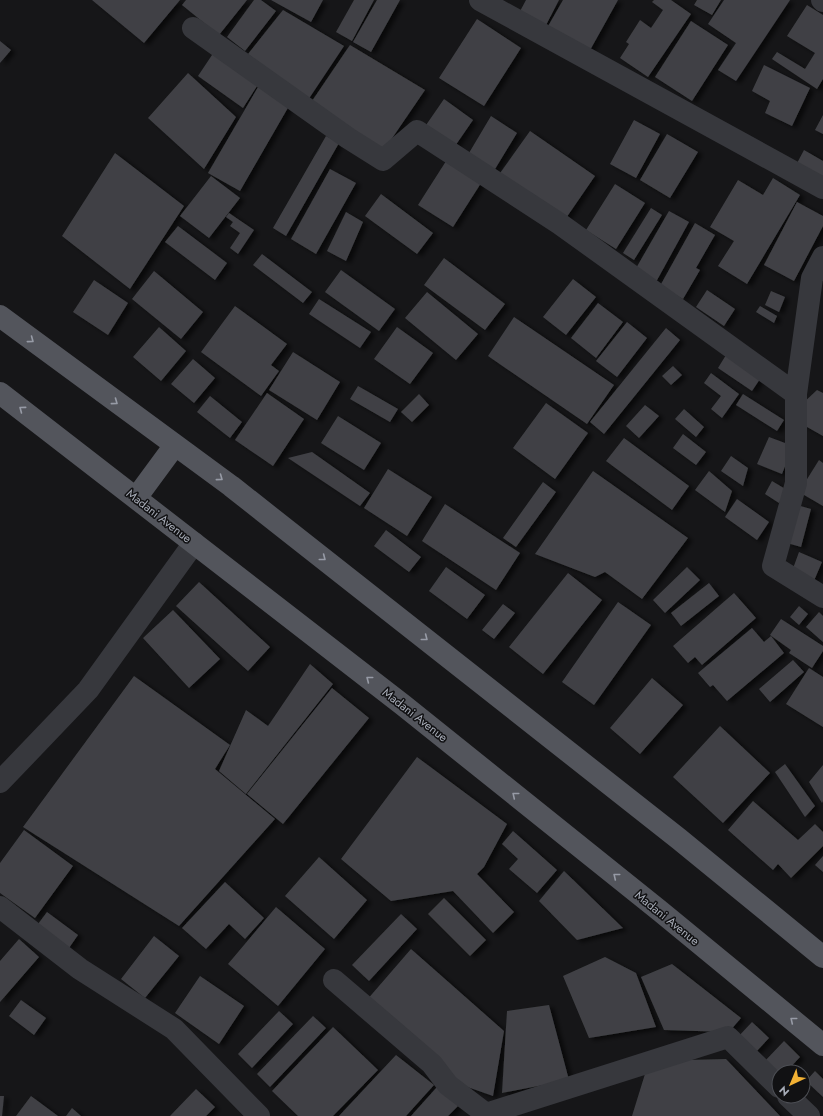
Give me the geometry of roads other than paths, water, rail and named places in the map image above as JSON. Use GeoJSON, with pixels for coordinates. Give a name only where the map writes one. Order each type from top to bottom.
{"type":"FeatureCollection","features":[{"type":"Feature","properties":{"kind":"main road"},"geometry":{"type":"LineString","coordinates":[[0,316],[231,486],[436,646],[679,839],[823,957]]}},
{"type":"Feature","properties":{"kind":"main road","name":"Madani Avenue"},"geometry":{"type":"LineString","coordinates":[[0,393],[403,705],[660,911],[823,1045]]}},
{"type":"Feature","properties":{"kind":"main road"},"geometry":{"type":"LineString","coordinates":[[136,498],[175,445]]}},
{"type":"Feature","properties":{"kind":"street"},"geometry":{"type":"LineString","coordinates":[[480,0],[823,188]]}},
{"type":"Feature","properties":{"kind":"street"},"geometry":{"type":"LineString","coordinates":[[193,28],[348,138],[383,160],[417,131],[560,224],[796,394]]}},
{"type":"Feature","properties":{"kind":"street"},"geometry":{"type":"LineString","coordinates":[[823,257],[812,278],[796,394],[796,483],[773,566],[823,597]]}},
{"type":"Feature","properties":{"kind":"street"},"geometry":{"type":"LineString","coordinates":[[0,782],[88,690],[194,543]]}},
{"type":"Feature","properties":{"kind":"street"},"geometry":{"type":"LineString","coordinates":[[0,906],[80,969],[174,1029],[259,1116]]}},
{"type":"Feature","properties":{"kind":"street"},"geometry":{"type":"LineString","coordinates":[[334,980],[432,1064],[448,1085],[486,1114],[728,1037],[771,1079]]}},
{"type":"Feature","properties":{"kind":"street"},"geometry":{"type":"LineString","coordinates":[[796,1104],[809,1116]]}}]}
